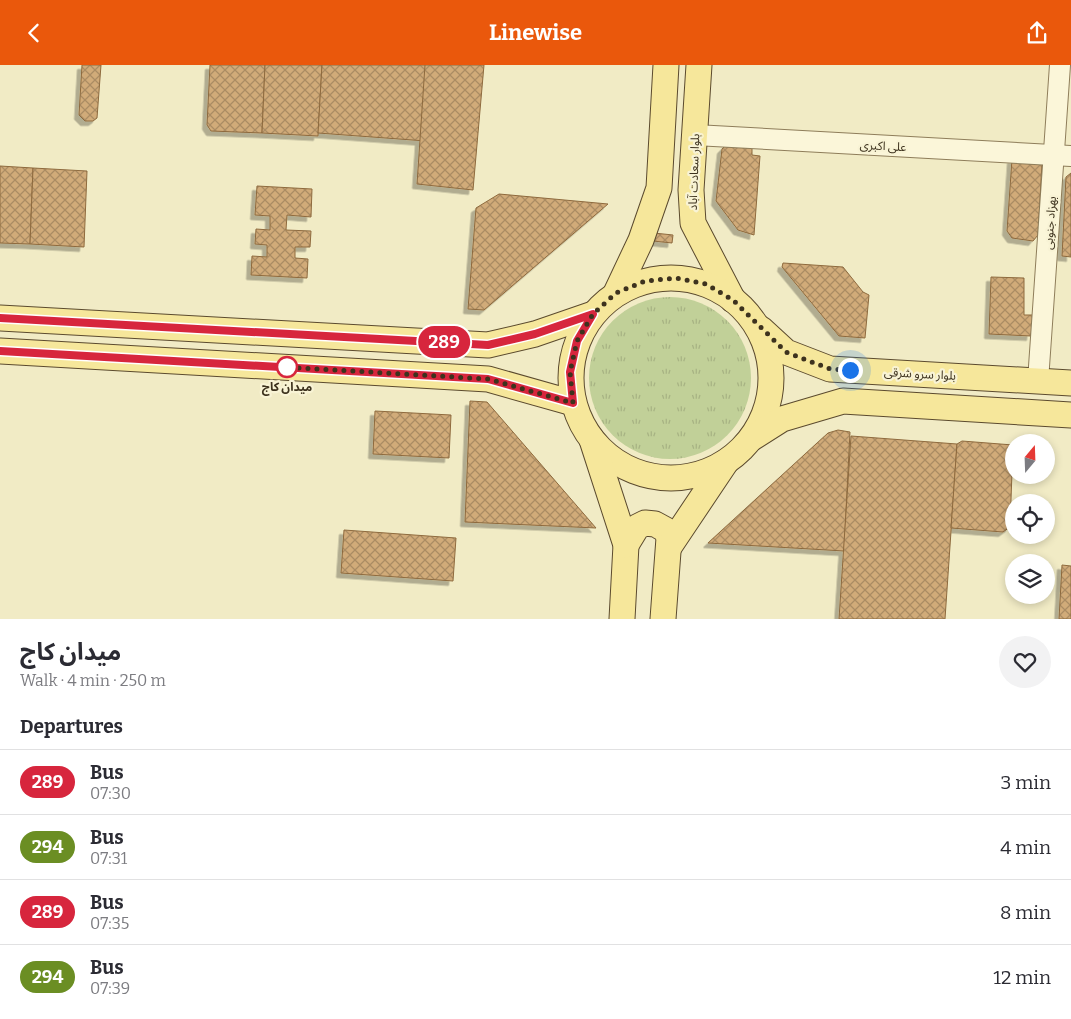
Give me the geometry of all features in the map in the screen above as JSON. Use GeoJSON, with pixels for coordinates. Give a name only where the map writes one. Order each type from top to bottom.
{"type":"FeatureCollection","features":[{"type":"Feature","properties":{"kind":"main road"},"geometry":{"type":"LineString","coordinates":[[616,293],[641,240],[659,188],[666,65]]}},
{"type":"Feature","properties":{"kind":"main road","name":"بلوار سعادت آباد"},"geometry":{"type":"LineString","coordinates":[[699,65],[691,189],[693,223],[733,300]]}},
{"type":"Feature","properties":{"kind":"main road"},"geometry":{"type":"LineString","coordinates":[[726,462],[697,475],[665,478],[634,471],[607,455],[586,432],[573,403],[570,372],[577,341],[593,314],[616,293],[645,281],[676,278],[706,284],[733,300],[754,323],[768,351],[771,383],[765,413],[749,441]]}},
{"type":"Feature","properties":{"kind":"main road"},"geometry":{"type":"LineString","coordinates":[[0,318],[488,345],[535,334],[593,314]]}},
{"type":"Feature","properties":{"kind":"main road","name":"بلوار سرو شرقی"},"geometry":{"type":"LineString","coordinates":[[754,323],[786,352],[830,369],[1071,383]]}},
{"type":"Feature","properties":{"kind":"main road"},"geometry":{"type":"LineString","coordinates":[[0,351],[488,379],[573,403]]}},
{"type":"Feature","properties":{"kind":"main road"},"geometry":{"type":"LineString","coordinates":[[668,547],[726,462],[749,441],[782,419],[843,401],[1071,415]]}},
{"type":"Feature","properties":{"kind":"main road"},"geometry":{"type":"LineString","coordinates":[[591,437],[626,545],[622,619]]}},
{"type":"Feature","properties":{"kind":"main road"},"geometry":{"type":"LineString","coordinates":[[626,545],[637,527],[645,523],[655,524],[666,530],[669,538],[664,619]]}},
{"type":"Feature","properties":{"kind":"street","name":"بهزاد جنوبی"},"geometry":{"type":"LineString","coordinates":[[1038,381],[1063,156],[1060,65]]}},
{"type":"Feature","properties":{"kind":"street","name":"علی اکبری"},"geometry":{"type":"LineString","coordinates":[[695,135],[1063,156]]}},
{"type":"Feature","properties":{"kind":"green space"},"geometry":{"type":"Polygon","coordinates":[[[678,297],[694,300],[708,306],[722,315],[733,326],[748,354],[751,378],[750,394],[742,416],[733,430],[722,441],[694,456],[662,459],[646,456],[632,450],[618,441],[607,430],[592,402],[589,370],[592,354],[598,340],[607,326],[618,315],[646,300],[678,297]]]}},
{"type":"Feature","properties":{"kind":"building"},"geometry":{"type":"Polygon","coordinates":[[[82,65],[101,65],[97,118],[93,121],[85,121],[79,115],[82,65]]]}},
{"type":"Feature","properties":{"kind":"building"},"geometry":{"type":"Polygon","coordinates":[[[210,65],[265,65],[262,133],[211,131],[207,125],[210,65]]]}},
{"type":"Feature","properties":{"kind":"building"},"geometry":{"type":"Polygon","coordinates":[[[265,65],[322,65],[318,136],[262,133],[265,65]]]}},
{"type":"Feature","properties":{"kind":"building"},"geometry":{"type":"Polygon","coordinates":[[[322,65],[431,65],[426,141],[318,133],[322,65]]]}},
{"type":"Feature","properties":{"kind":"building"},"geometry":{"type":"Polygon","coordinates":[[[425,65],[484,65],[473,190],[417,184],[425,65]]]}},
{"type":"Feature","properties":{"kind":"building"},"geometry":{"type":"Polygon","coordinates":[[[727,144],[752,146],[752,155],[760,156],[754,235],[738,230],[716,201],[722,149],[727,144]]]}},
{"type":"Feature","properties":{"kind":"building"},"geometry":{"type":"Polygon","coordinates":[[[1012,159],[1042,163],[1038,235],[1033,241],[1012,238],[1007,231],[1012,159]]]}},
{"type":"Feature","properties":{"kind":"building"},"geometry":{"type":"Polygon","coordinates":[[[0,166],[33,168],[30,244],[0,243],[0,166]]]}},
{"type":"Feature","properties":{"kind":"building"},"geometry":{"type":"Polygon","coordinates":[[[33,168],[87,171],[84,247],[30,244],[33,168]]]}},
{"type":"Feature","properties":{"kind":"building"},"geometry":{"type":"Polygon","coordinates":[[[1071,173],[1071,257],[1062,256],[1066,177],[1071,173]]]}},
{"type":"Feature","properties":{"kind":"building"},"geometry":{"type":"Polygon","coordinates":[[[257,186],[312,189],[311,217],[287,215],[286,230],[311,231],[310,247],[295,247],[295,258],[308,259],[307,278],[251,275],[252,256],[267,257],[267,245],[255,244],[256,229],[270,230],[270,216],[255,215],[257,186]]]}},
{"type":"Feature","properties":{"kind":"building"},"geometry":{"type":"Polygon","coordinates":[[[499,194],[608,204],[484,310],[468,309],[476,208],[499,194]]]}},
{"type":"Feature","properties":{"kind":"building"},"geometry":{"type":"Polygon","coordinates":[[[654,233],[673,235],[672,243],[653,241],[654,233]]]}},
{"type":"Feature","properties":{"kind":"building"},"geometry":{"type":"Polygon","coordinates":[[[783,263],[843,267],[863,292],[869,295],[865,338],[839,336],[782,267],[783,263]]]}},
{"type":"Feature","properties":{"kind":"building"},"geometry":{"type":"Polygon","coordinates":[[[991,277],[1024,278],[1024,315],[1033,315],[1031,336],[989,334],[991,277]]]}},
{"type":"Feature","properties":{"kind":"building"},"geometry":{"type":"Polygon","coordinates":[[[470,401],[487,402],[596,528],[465,522],[470,401]]]}},
{"type":"Feature","properties":{"kind":"building"},"geometry":{"type":"Polygon","coordinates":[[[375,411],[451,415],[449,458],[373,454],[375,411]]]}},
{"type":"Feature","properties":{"kind":"building"},"geometry":{"type":"Polygon","coordinates":[[[838,430],[850,432],[844,551],[708,543],[828,433],[838,430]]]}},
{"type":"Feature","properties":{"kind":"building"},"geometry":{"type":"Polygon","coordinates":[[[851,436],[957,444],[945,619],[839,619],[851,436]]]}},
{"type":"Feature","properties":{"kind":"building"},"geometry":{"type":"Polygon","coordinates":[[[962,441],[1005,444],[1005,484],[1012,484],[1011,494],[1005,494],[1005,531],[1003,532],[951,528],[957,444],[962,441]]]}},
{"type":"Feature","properties":{"kind":"building"},"geometry":{"type":"Polygon","coordinates":[[[344,530],[456,538],[453,581],[341,573],[344,530]]]}},
{"type":"Feature","properties":{"kind":"building"},"geometry":{"type":"Polygon","coordinates":[[[1062,565],[1071,566],[1071,619],[1059,619],[1062,565]]]}},
{"type":"Feature","properties":{"kind":"bus line","name":"289"},"geometry":{"type":"LineString","coordinates":[[0,318],[488,345],[535,334],[593,314],[577,341],[570,372],[573,403],[488,379],[0,351]]}},
{"type":"Feature","properties":{"kind":"place","name":"میدان کاج"},"geometry":{"type":"Point","coordinates":[287,367]}},
{"type":"Feature","properties":{"kind":"route"},"geometry":{"type":"LineString","coordinates":[[287,367],[284,367],[488,379],[573,403],[570,372],[577,341],[593,314],[616,293],[645,281],[676,278],[706,284],[733,300],[754,323],[786,352],[830,369],[850,370]]}}]}
